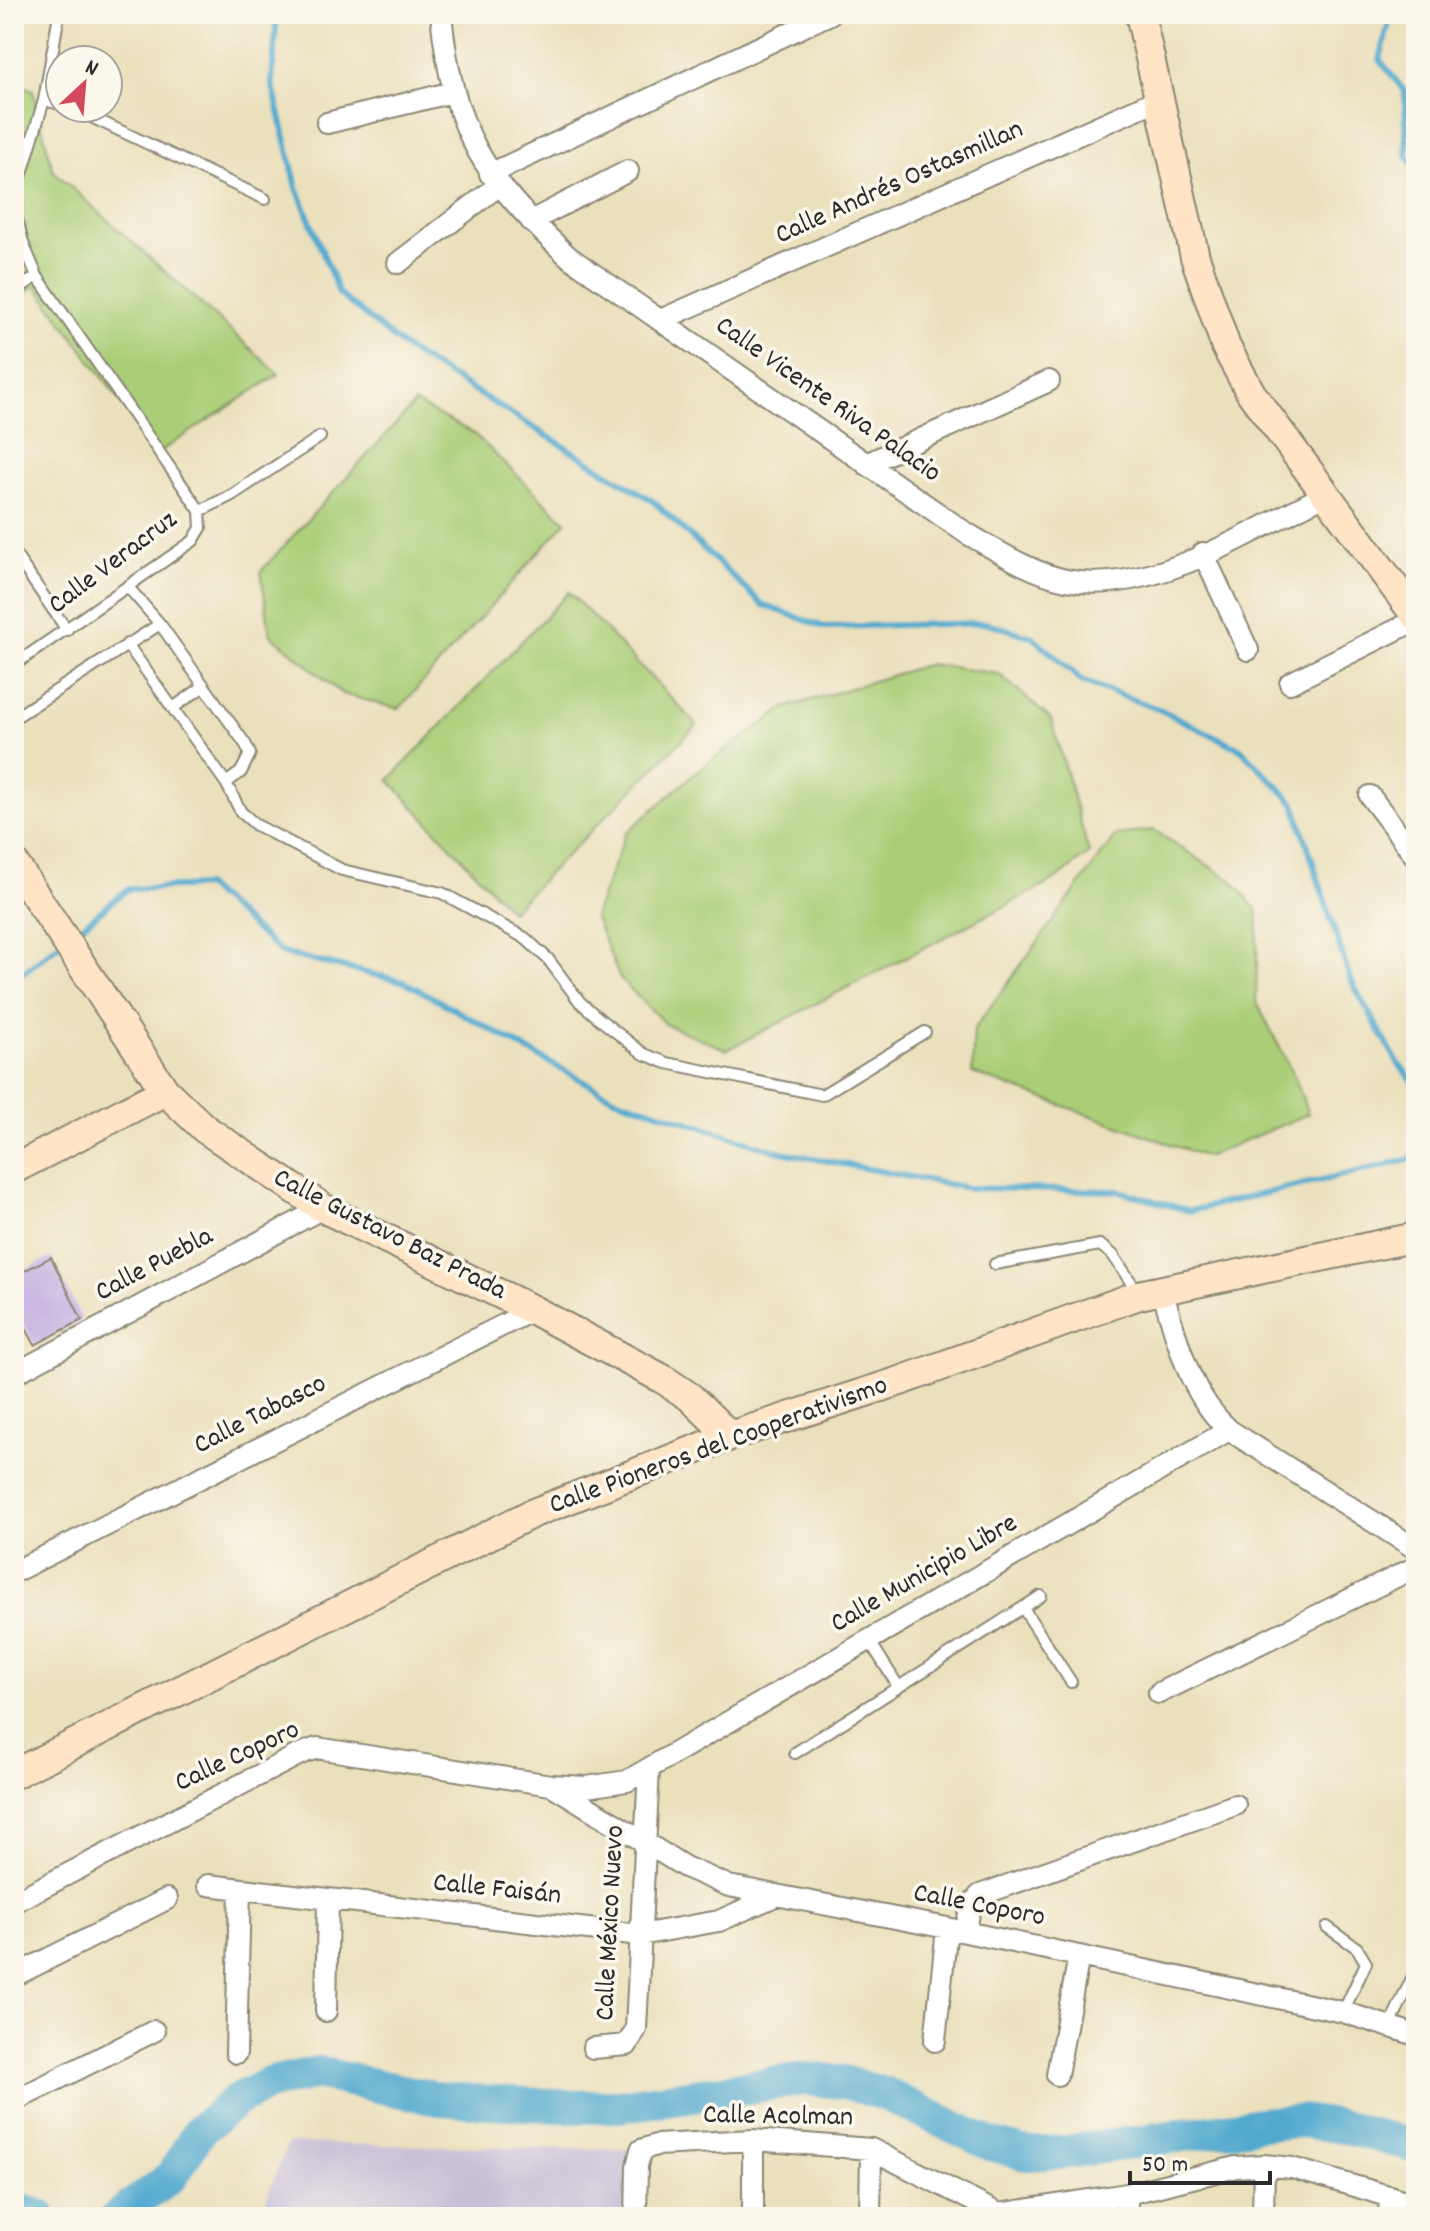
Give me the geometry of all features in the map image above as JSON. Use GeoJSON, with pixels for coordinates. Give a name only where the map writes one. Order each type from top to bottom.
{"type":"FeatureCollection","features":[{"type":"Feature","properties":{"kind":"street","name":"Calle Vicente Riva Palacio"},"geometry":{"type":"LineString","coordinates":[[441,14],[453,92],[468,135],[494,180],[531,221],[569,257],[663,319],[977,540],[1021,565],[1067,580],[1119,581],[1168,570],[1325,495]]}},
{"type":"Feature","properties":{"kind":"street"},"geometry":{"type":"LineString","coordinates":[[398,263],[494,180],[830,14]]}},
{"type":"Feature","properties":{"kind":"street"},"geometry":{"type":"LineString","coordinates":[[1140,14],[1195,257],[1220,332],[1251,393],[1416,618],[1290,683]]}},
{"type":"Feature","properties":{"kind":"street"},"geometry":{"type":"LineString","coordinates":[[327,123],[453,92]]}},
{"type":"Feature","properties":{"kind":"street","name":"Calle Andrés Ostasmillan"},"geometry":{"type":"LineString","coordinates":[[663,319],[1159,99]]}},
{"type":"Feature","properties":{"kind":"street"},"geometry":{"type":"LineString","coordinates":[[531,221],[628,171]]}},
{"type":"Feature","properties":{"kind":"street"},"geometry":{"type":"LineString","coordinates":[[866,464],[1049,381]]}},
{"type":"Feature","properties":{"kind":"street"},"geometry":{"type":"LineString","coordinates":[[1203,553],[1248,650]]}},
{"type":"Feature","properties":{"kind":"street"},"geometry":{"type":"LineString","coordinates":[[1370,796],[1416,857]]}},
{"type":"Feature","properties":{"kind":"street","name":"Calle Gustavo Baz Prada"},"geometry":{"type":"LineString","coordinates":[[14,863],[165,1091],[205,1129],[323,1208],[533,1310],[663,1379],[690,1397],[730,1436]]}},
{"type":"Feature","properties":{"kind":"street"},"geometry":{"type":"LineString","coordinates":[[14,1169],[165,1091]]}},
{"type":"Feature","properties":{"kind":"street","name":"Calle Puebla"},"geometry":{"type":"LineString","coordinates":[[14,1374],[323,1208]]}},
{"type":"Feature","properties":{"kind":"street","name":"Calle Pioneros del Cooperativismo"},"geometry":{"type":"LineString","coordinates":[[14,1774],[531,1514],[730,1436],[900,1381],[1151,1292],[1416,1237]]}},
{"type":"Feature","properties":{"kind":"street"},"geometry":{"type":"LineString","coordinates":[[1151,1292],[1196,1391],[1209,1412],[1229,1430],[1416,1549]]}},
{"type":"Feature","properties":{"kind":"street","name":"Calle Tabasco"},"geometry":{"type":"LineString","coordinates":[[14,1572],[533,1310]]}},
{"type":"Feature","properties":{"kind":"street","name":"Calle Municipio Libre"},"geometry":{"type":"LineString","coordinates":[[649,1769],[1229,1430]]}},
{"type":"Feature","properties":{"kind":"street"},"geometry":{"type":"LineString","coordinates":[[1159,1693],[1416,1567]]}},
{"type":"Feature","properties":{"kind":"street","name":"Calle Coporo"},"geometry":{"type":"LineString","coordinates":[[14,1902],[317,1748],[551,1785],[609,1786],[649,1769]]}},
{"type":"Feature","properties":{"kind":"street","name":"Calle México Nuevo"},"geometry":{"type":"LineString","coordinates":[[593,2048],[617,2047],[634,2038],[649,1769]]}},
{"type":"Feature","properties":{"kind":"street","name":"Calle Coporo"},"geometry":{"type":"LineString","coordinates":[[551,1785],[705,1878],[775,1896],[957,1930],[1343,2012],[1416,2035]]}},
{"type":"Feature","properties":{"kind":"street"},"geometry":{"type":"LineString","coordinates":[[935,2041],[957,1930],[970,1907],[989,1890],[1235,1805]]}},
{"type":"Feature","properties":{"kind":"street","name":"Calle Faisán"},"geometry":{"type":"LineString","coordinates":[[208,1885],[640,1935],[719,1921],[775,1896]]}},
{"type":"Feature","properties":{"kind":"street"},"geometry":{"type":"LineString","coordinates":[[236,2053],[240,1889]]}},
{"type":"Feature","properties":{"kind":"street"},"geometry":{"type":"LineString","coordinates":[[14,1976],[167,1899]]}},
{"type":"Feature","properties":{"kind":"street"},"geometry":{"type":"LineString","coordinates":[[326,2011],[328,1900]]}},
{"type":"Feature","properties":{"kind":"street"},"geometry":{"type":"LineString","coordinates":[[1057,2075],[1079,1956]]}},
{"type":"Feature","properties":{"kind":"street"},"geometry":{"type":"LineString","coordinates":[[14,2101],[154,2031]]}},
{"type":"Feature","properties":{"kind":"street"},"geometry":{"type":"LineString","coordinates":[[753,2140],[753,2217]]}},
{"type":"Feature","properties":{"kind":"street","name":"Calle Acolman"},"geometry":{"type":"LineString","coordinates":[[636,2217],[637,2166],[641,2150],[656,2145],[753,2140],[871,2149],[999,2216],[1127,2194],[1236,2167],[1264,2165],[1292,2168],[1390,2207],[1416,2204]]}},
{"type":"Feature","properties":{"kind":"street"},"geometry":{"type":"LineString","coordinates":[[870,2217],[871,2149]]}},
{"type":"Feature","properties":{"kind":"street"},"geometry":{"type":"LineString","coordinates":[[1263,2217],[1264,2165]]}},
{"type":"Feature","properties":{"kind":"street"},"geometry":{"type":"LineString","coordinates":[[1127,2194],[1127,2217]]}},
{"type":"Feature","properties":{"kind":"lane"},"geometry":{"type":"LineString","coordinates":[[54,44],[59,14]]}},
{"type":"Feature","properties":{"kind":"lane"},"geometry":{"type":"LineString","coordinates":[[44,100],[18,187],[16,215],[23,243],[37,276],[200,511],[232,495],[320,437]]}},
{"type":"Feature","properties":{"kind":"lane"},"geometry":{"type":"LineString","coordinates":[[106,124],[265,199]]}},
{"type":"Feature","properties":{"kind":"lane"},"geometry":{"type":"LineString","coordinates":[[14,292],[37,276]]}},
{"type":"Feature","properties":{"kind":"lane","name":"Calle Veracruz"},"geometry":{"type":"LineString","coordinates":[[14,665],[193,541],[201,528],[200,511]]}},
{"type":"Feature","properties":{"kind":"lane"},"geometry":{"type":"LineString","coordinates":[[14,553],[67,630]]}},
{"type":"Feature","properties":{"kind":"lane"},"geometry":{"type":"LineString","coordinates":[[128,587],[160,624],[250,754],[248,764],[226,783]]}},
{"type":"Feature","properties":{"kind":"lane"},"geometry":{"type":"LineString","coordinates":[[14,718],[160,624]]}},
{"type":"Feature","properties":{"kind":"lane"},"geometry":{"type":"LineString","coordinates":[[127,644],[226,783],[241,812],[256,825],[342,870],[442,893],[525,938],[548,959],[580,1002],[644,1054],[667,1063],[822,1095],[925,1032]]}},
{"type":"Feature","properties":{"kind":"lane"},"geometry":{"type":"LineString","coordinates":[[173,708],[204,686]]}},
{"type":"Feature","properties":{"kind":"lane"},"geometry":{"type":"LineString","coordinates":[[995,1264],[1100,1245],[1151,1292]]}},
{"type":"Feature","properties":{"kind":"lane"},"geometry":{"type":"LineString","coordinates":[[795,1753],[1041,1596]]}},
{"type":"Feature","properties":{"kind":"lane"},"geometry":{"type":"LineString","coordinates":[[1023,1608],[1071,1682]]}},
{"type":"Feature","properties":{"kind":"lane"},"geometry":{"type":"LineString","coordinates":[[869,1640],[898,1686]]}},
{"type":"Feature","properties":{"kind":"lane"},"geometry":{"type":"LineString","coordinates":[[1327,1927],[1357,1948],[1366,1963],[1343,2012]]}},
{"type":"Feature","properties":{"kind":"lane"},"geometry":{"type":"LineString","coordinates":[[1389,2027],[1416,1970]]}},
{"type":"Feature","properties":{"kind":"shaded area"},"geometry":{"type":"Polygon","coordinates":[[[288,2143],[641,2150],[636,2217],[259,2217],[288,2143]]]}},
{"type":"Feature","properties":{"kind":"green space"},"geometry":{"type":"Polygon","coordinates":[[[14,82],[33,90],[53,171],[279,374],[158,453],[36,286],[14,301],[14,82]]]}},
{"type":"Feature","properties":{"kind":"green space"},"geometry":{"type":"Polygon","coordinates":[[[415,403],[473,433],[566,522],[399,709],[342,694],[270,634],[261,571],[415,403]]]}},
{"type":"Feature","properties":{"kind":"green space"},"geometry":{"type":"Polygon","coordinates":[[[569,592],[697,725],[511,911],[389,780],[569,592]]]}},
{"type":"Feature","properties":{"kind":"green space"},"geometry":{"type":"Polygon","coordinates":[[[929,664],[999,674],[1051,719],[1089,853],[1057,879],[727,1050],[665,1024],[620,979],[594,916],[626,833],[701,768],[785,708],[929,664]]]}},
{"type":"Feature","properties":{"kind":"green space"},"geometry":{"type":"Polygon","coordinates":[[[1154,830],[1234,882],[1258,912],[1256,1001],[1295,1078],[1308,1114],[1206,1157],[972,1073],[974,1029],[1116,835],[1154,830]]]}},
{"type":"Feature","properties":{"kind":"building"},"geometry":{"type":"Polygon","coordinates":[[[51,1257],[82,1320],[35,1345],[14,1307],[14,1276],[51,1257]]]}},
{"type":"Feature","properties":{"kind":"waterway"},"geometry":{"type":"LineString","coordinates":[[277,14],[272,82],[297,188],[339,294],[406,349],[653,501],[763,605],[824,627],[987,623],[1033,637],[1082,681],[1161,710],[1241,749],[1294,803],[1350,979],[1398,1063],[1416,1085]]}},
{"type":"Feature","properties":{"kind":"waterway"},"geometry":{"type":"LineString","coordinates":[[1391,14],[1380,60],[1405,92],[1407,155],[1416,170]]}},
{"type":"Feature","properties":{"kind":"waterway"},"geometry":{"type":"LineString","coordinates":[[70,936],[128,889],[205,886],[282,953],[405,982],[612,1097],[776,1151],[967,1188],[1119,1191],[1190,1211],[1416,1158]]}},
{"type":"Feature","properties":{"kind":"waterway"},"geometry":{"type":"LineString","coordinates":[[14,980],[58,945]]}},
{"type":"Feature","properties":{"kind":"waterway"},"geometry":{"type":"LineString","coordinates":[[117,2217],[173,2175],[199,2131],[238,2099],[271,2083],[317,2073],[439,2099],[577,2107],[619,2106],[804,2079],[844,2082],[887,2095],[990,2144],[1027,2154],[1068,2152],[1260,2124],[1302,2121],[1349,2128],[1416,2147]]}},
{"type":"Feature","properties":{"kind":"waterway"},"geometry":{"type":"LineString","coordinates":[[14,2207],[41,2217]]}}]}
